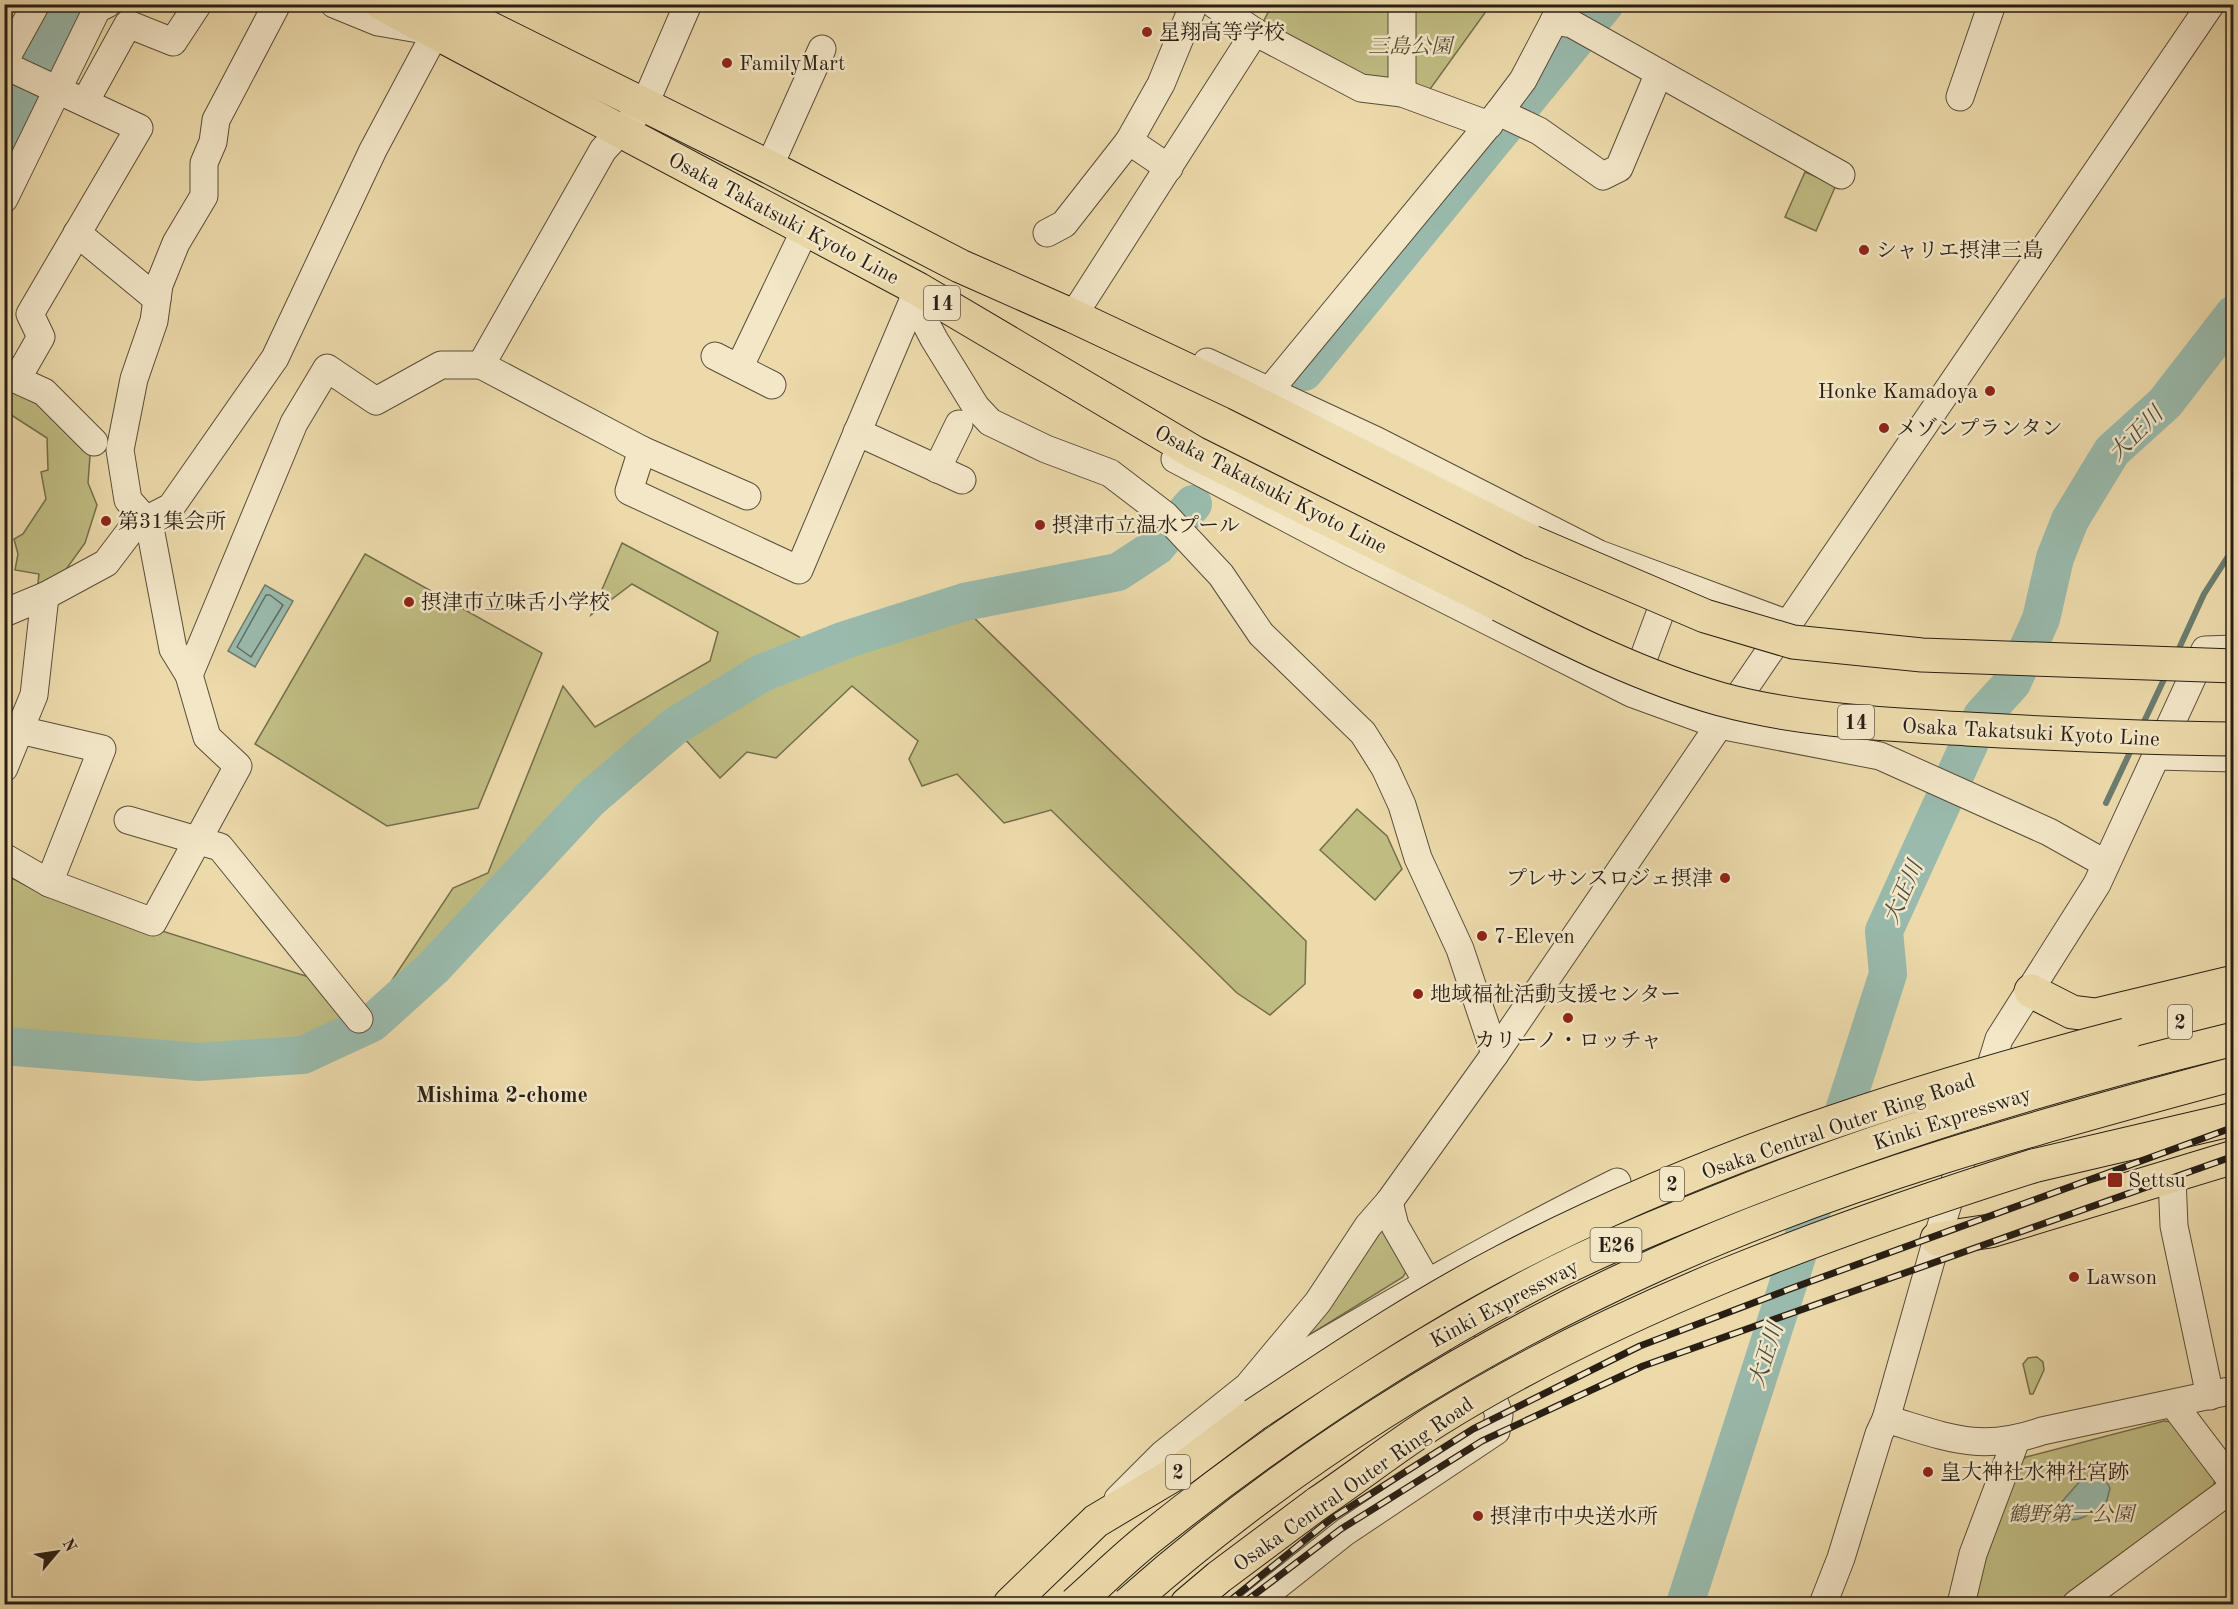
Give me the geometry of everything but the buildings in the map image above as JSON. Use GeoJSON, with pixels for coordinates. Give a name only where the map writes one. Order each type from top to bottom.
{"type":"FeatureCollection","features":[{"type":"Feature","properties":{"kind":"main road","name":"Osaka Takatsuki Kyoto Line"},"geometry":{"type":"LineString","coordinates":[[382,4],[444,13],[770,167],[960,266],[1073,316],[1236,393],[1532,542],[1705,616],[1793,642],[1922,655],[2234,666]]}},
{"type":"Feature","properties":{"kind":"main road","name":"Osaka Takatsuki Kyoto Line"},"geometry":{"type":"LineString","coordinates":[[444,13],[620,131],[805,230],[1045,365],[1195,453],[1603,657],[1719,699],[1790,715],[1870,724],[2132,738],[2234,740]]}},
{"type":"Feature","properties":{"kind":"main road"},"geometry":{"type":"LineString","coordinates":[[2031,991],[2072,1012],[2096,1016],[2234,982]]}},
{"type":"Feature","properties":{"kind":"main road","name":"Osaka Central Outer Ring Road"},"geometry":{"type":"LineString","coordinates":[[1010,1605],[1096,1521],[1178,1472],[1251,1401],[1367,1340],[1503,1261],[1638,1197],[1798,1135],[1892,1103],[2126,1035],[2234,1008]]}},
{"type":"Feature","properties":{"kind":"main road","name":"Kinki Expressway"},"geometry":{"type":"LineString","coordinates":[[1075,1605],[1151,1536],[1263,1452],[1383,1370],[1520,1291],[1653,1227],[1785,1174],[1933,1123],[2075,1079],[2234,1039]]}},
{"type":"Feature","properties":{"kind":"main road","name":"Kinki Expressway"},"geometry":{"type":"LineString","coordinates":[[1128,1605],[1281,1481],[1402,1401],[1538,1322],[1661,1262],[1797,1207],[1938,1158],[2087,1113],[2234,1074]]}},
{"type":"Feature","properties":{"kind":"main road","name":"Osaka Central Outer Ring Road"},"geometry":{"type":"LineString","coordinates":[[1187,1605],[1219,1577],[1318,1503],[1437,1420],[1565,1349],[1793,1248],[1913,1204],[2033,1166],[2234,1119]]}},
{"type":"Feature","properties":{"kind":"main road"},"geometry":{"type":"LineString","coordinates":[[1937,1239],[1990,1231],[2234,1157]]}},
{"type":"Feature","properties":{"kind":"main road"},"geometry":{"type":"LineString","coordinates":[[1195,1605],[1219,1577]]}},
{"type":"Feature","properties":{"kind":"street"},"geometry":{"type":"LineString","coordinates":[[36,4],[4,64],[139,128],[30,314],[41,337],[11,376],[44,392],[94,442]]}},
{"type":"Feature","properties":{"kind":"street"},"geometry":{"type":"LineString","coordinates":[[4,200],[97,9],[107,4]]}},
{"type":"Feature","properties":{"kind":"street"},"geometry":{"type":"LineString","coordinates":[[85,102],[128,24],[173,42],[198,4]]}},
{"type":"Feature","properties":{"kind":"street"},"geometry":{"type":"LineString","coordinates":[[4,857],[49,882],[153,922],[238,766],[207,737],[189,675],[173,649],[152,533],[128,500],[120,450],[134,379],[154,321],[159,285],[176,243],[204,196],[204,163],[213,141],[216,120],[277,4]]}},
{"type":"Feature","properties":{"kind":"street"},"geometry":{"type":"LineString","coordinates":[[334,4],[378,22],[444,13]]}},
{"type":"Feature","properties":{"kind":"street"},"geometry":{"type":"LineString","coordinates":[[481,365],[603,150],[644,106],[688,4]]}},
{"type":"Feature","properties":{"kind":"street"},"geometry":{"type":"LineString","coordinates":[[1047,233],[1065,224],[1129,141],[1161,84],[1194,4]]}},
{"type":"Feature","properties":{"kind":"street"},"geometry":{"type":"LineString","coordinates":[[1214,4],[1255,32],[1361,88],[1402,93],[1503,118],[1539,130],[1603,176],[1619,168],[1659,73]]}},
{"type":"Feature","properties":{"kind":"street"},"geometry":{"type":"LineString","coordinates":[[1402,4],[1402,93]]}},
{"type":"Feature","properties":{"kind":"street"},"geometry":{"type":"LineString","coordinates":[[1960,97],[1992,4]]}},
{"type":"Feature","properties":{"kind":"street"},"geometry":{"type":"LineString","coordinates":[[1251,1401],[1368,1226],[1389,1202],[1495,1054],[2211,4]]}},
{"type":"Feature","properties":{"kind":"street"},"geometry":{"type":"LineString","coordinates":[[4,613],[45,596],[105,563],[134,526],[171,507],[275,358],[373,150],[444,13]]}},
{"type":"Feature","properties":{"kind":"street"},"geometry":{"type":"LineString","coordinates":[[1270,390],[1503,118],[1523,80],[1571,22],[1841,175]]}},
{"type":"Feature","properties":{"kind":"street"},"geometry":{"type":"LineString","coordinates":[[1255,32],[1073,316],[1179,350],[1270,390],[1599,554],[1788,624]]}},
{"type":"Feature","properties":{"kind":"street"},"geometry":{"type":"LineString","coordinates":[[770,167],[822,49]]}},
{"type":"Feature","properties":{"kind":"street"},"geometry":{"type":"LineString","coordinates":[[1129,141],[1169,168]]}},
{"type":"Feature","properties":{"kind":"street"},"geometry":{"type":"LineString","coordinates":[[740,368],[805,230]]}},
{"type":"Feature","properties":{"kind":"street"},"geometry":{"type":"LineString","coordinates":[[77,233],[157,299]]}},
{"type":"Feature","properties":{"kind":"street"},"geometry":{"type":"LineString","coordinates":[[642,450],[629,491],[799,570],[916,294]]}},
{"type":"Feature","properties":{"kind":"street"},"geometry":{"type":"LineString","coordinates":[[916,294],[934,339],[976,407],[990,422],[1046,449],[1110,473],[1176,526],[1221,575],[1261,634],[1363,733],[1385,768],[1402,805],[1418,858],[1460,949],[1495,1054]]}},
{"type":"Feature","properties":{"kind":"street"},"geometry":{"type":"LineString","coordinates":[[715,356],[772,385]]}},
{"type":"Feature","properties":{"kind":"street"},"geometry":{"type":"LineString","coordinates":[[189,675],[294,423],[327,368],[376,401],[441,365],[481,365],[642,450],[747,496]]}},
{"type":"Feature","properties":{"kind":"street"},"geometry":{"type":"LineString","coordinates":[[1045,365],[1140,437],[1198,473],[1631,693],[1719,725],[1880,756],[2049,832],[2106,864]]}},
{"type":"Feature","properties":{"kind":"street"},"geometry":{"type":"LineString","coordinates":[[937,469],[959,424]]}},
{"type":"Feature","properties":{"kind":"street"},"geometry":{"type":"LineString","coordinates":[[857,432],[962,480]]}},
{"type":"Feature","properties":{"kind":"street"},"geometry":{"type":"LineString","coordinates":[[1631,693],[1672,581]]}},
{"type":"Feature","properties":{"kind":"street"},"geometry":{"type":"LineString","coordinates":[[4,768],[34,695],[45,596]]}},
{"type":"Feature","properties":{"kind":"street"},"geometry":{"type":"LineString","coordinates":[[1822,1605],[1841,1558],[1879,1434],[1887,1419],[1937,1239],[1995,1050],[2007,1023],[2031,991],[2097,884],[2205,650],[2234,649]]}},
{"type":"Feature","properties":{"kind":"street"},"geometry":{"type":"LineString","coordinates":[[20,730],[102,749],[49,882]]}},
{"type":"Feature","properties":{"kind":"street"},"geometry":{"type":"LineString","coordinates":[[2156,756],[2234,758]]}},
{"type":"Feature","properties":{"kind":"street"},"geometry":{"type":"LineString","coordinates":[[128,820],[220,847],[359,1019]]}},
{"type":"Feature","properties":{"kind":"street"},"geometry":{"type":"LineString","coordinates":[[1887,1419],[1972,1442],[1988,1444],[2016,1440],[2042,1431],[2174,1405],[2222,1393],[2174,1226],[2172,1177]]}},
{"type":"Feature","properties":{"kind":"street"},"geometry":{"type":"LineString","coordinates":[[1251,1401],[1425,1282],[1617,1182]]}},
{"type":"Feature","properties":{"kind":"street"},"geometry":{"type":"LineString","coordinates":[[1254,1605],[1345,1532],[1496,1431],[1499,1415],[1492,1395],[1425,1282],[1395,1226],[1389,1202]]}},
{"type":"Feature","properties":{"kind":"street"},"geometry":{"type":"LineString","coordinates":[[2076,1605],[2234,1486],[2174,1405]]}},
{"type":"Feature","properties":{"kind":"street"},"geometry":{"type":"LineString","coordinates":[[1961,1605],[1973,1554],[2016,1440]]}},
{"type":"Feature","properties":{"kind":"green space","name":"三島公園"},"geometry":{"type":"Polygon","coordinates":[[[1484,4],[1487,10],[1428,92],[1361,77],[1260,28],[1272,5],[1484,4]]]}},
{"type":"Feature","properties":{"kind":"green space"},"geometry":{"type":"Polygon","coordinates":[[[1805,172],[1836,185],[1816,231],[1785,217],[1805,172]]]}},
{"type":"Feature","properties":{"kind":"green space"},"geometry":{"type":"Polygon","coordinates":[[[4,383],[50,406],[91,442],[88,483],[97,505],[85,543],[62,575],[37,591],[39,574],[15,570],[18,554],[14,539],[23,534],[46,499],[41,472],[48,470],[47,438],[5,411],[4,383]]]}},
{"type":"Feature","properties":{"kind":"green space"},"geometry":{"type":"Polygon","coordinates":[[[622,543],[807,641],[669,723],[585,796],[428,964],[371,1012],[453,888],[488,873],[563,686],[595,727],[710,661],[718,632],[632,584],[591,615],[622,543]]]}},
{"type":"Feature","properties":{"kind":"green space"},"geometry":{"type":"Polygon","coordinates":[[[365,554],[542,653],[478,808],[387,826],[255,744],[365,554]]]}},
{"type":"Feature","properties":{"kind":"green space"},"geometry":{"type":"Polygon","coordinates":[[[964,608],[1306,941],[1305,984],[1270,1015],[1237,993],[1051,810],[1004,823],[957,774],[922,786],[909,759],[918,741],[852,686],[776,758],[747,752],[720,778],[682,736],[765,683],[848,648],[964,608]]]}},
{"type":"Feature","properties":{"kind":"green space"},"geometry":{"type":"Polygon","coordinates":[[[1357,809],[1387,836],[1402,869],[1375,900],[1320,850],[1357,809]]]}},
{"type":"Feature","properties":{"kind":"green space"},"geometry":{"type":"Polygon","coordinates":[[[4,874],[41,893],[312,978],[349,1023],[296,1046],[198,1057],[5,1040],[4,874]]]}},
{"type":"Feature","properties":{"kind":"green space"},"geometry":{"type":"Polygon","coordinates":[[[1383,1230],[1407,1270],[1403,1277],[1306,1337],[1376,1231],[1383,1230]]]}},
{"type":"Feature","properties":{"kind":"green space"},"geometry":{"type":"Polygon","coordinates":[[[2037,1357],[2043,1362],[2044,1370],[2033,1394],[2030,1394],[2023,1364],[2028,1358],[2037,1357]]]}},
{"type":"Feature","properties":{"kind":"green space","name":"鶴野第一公園"},"geometry":{"type":"Polygon","coordinates":[[[2164,1421],[2172,1422],[2215,1480],[2212,1491],[2059,1604],[1973,1604],[1974,1587],[2020,1462],[2026,1457],[2164,1421]]]}},
{"type":"Feature","properties":{"kind":"water"},"geometry":{"type":"Polygon","coordinates":[[[265,585],[293,601],[255,667],[228,651],[265,585]]]}},
{"type":"Feature","properties":{"kind":"water"},"geometry":{"type":"Polygon","coordinates":[[[2094,1473],[2102,1474],[2110,1488],[2106,1504],[2080,1519],[2067,1518],[2059,1505],[2081,1480],[2094,1473]]]}},
{"type":"Feature","properties":{"kind":"waterway"},"geometry":{"type":"LineString","coordinates":[[4,136],[67,4]]}},
{"type":"Feature","properties":{"kind":"waterway"},"geometry":{"type":"LineString","coordinates":[[1304,372],[1605,4]]}},
{"type":"Feature","properties":{"kind":"waterway","name":"大正川"},"geometry":{"type":"LineString","coordinates":[[1685,1604],[1888,974],[1884,931],[1982,716],[2012,683],[2041,619],[2055,558],[2070,520],[2112,451],[2165,403],[2234,314]]}},
{"type":"Feature","properties":{"kind":"waterway"},"geometry":{"type":"LineString","coordinates":[[4,1046],[199,1062],[303,1055],[372,1023],[433,968],[589,800],[675,726],[762,673],[845,640],[964,602],[1118,572],[1156,547],[1193,504]]}},
{"type":"Feature","properties":{"kind":"waterway"},"geometry":{"type":"LineString","coordinates":[[2176,655],[2204,594],[2234,547]]}},
{"type":"Feature","properties":{"kind":"waterway"},"geometry":{"type":"LineString","coordinates":[[2141,728],[2166,675]]}},
{"type":"Feature","properties":{"kind":"waterway"},"geometry":{"type":"LineString","coordinates":[[2106,803],[2132,748]]}},
{"type":"Feature","properties":{"kind":"railway"},"geometry":{"type":"LineString","coordinates":[[1226,1604],[1331,1519],[1473,1429],[1640,1346],[2234,1127]]}},
{"type":"Feature","properties":{"kind":"railway"},"geometry":{"type":"LineString","coordinates":[[1242,1604],[1341,1529],[1482,1441],[1643,1366],[2234,1156]]}},
{"type":"Feature","properties":{"kind":"place","name":"星翔高等学校"},"geometry":{"type":"Point","coordinates":[1147,32]}},
{"type":"Feature","properties":{"kind":"place","name":"FamilyMart"},"geometry":{"type":"Point","coordinates":[727,63]}},
{"type":"Feature","properties":{"kind":"place","name":"シャリエ摂津三島"},"geometry":{"type":"Point","coordinates":[1864,250]}},
{"type":"Feature","properties":{"kind":"place","name":"Honke Kamadoya"},"geometry":{"type":"Point","coordinates":[1990,391]}},
{"type":"Feature","properties":{"kind":"place","name":"メゾンプランタン"},"geometry":{"type":"Point","coordinates":[1884,428]}},
{"type":"Feature","properties":{"kind":"place","name":"第31集会所"},"geometry":{"type":"Point","coordinates":[106,521]}},
{"type":"Feature","properties":{"kind":"place","name":"摂津市立温水プール"},"geometry":{"type":"Point","coordinates":[1040,525]}},
{"type":"Feature","properties":{"kind":"place","name":"摂津市立味舌小学校"},"geometry":{"type":"Point","coordinates":[409,602]}},
{"type":"Feature","properties":{"kind":"place","name":"プレサンスロジェ摂津"},"geometry":{"type":"Point","coordinates":[1725,878]}},
{"type":"Feature","properties":{"kind":"place","name":"7-Eleven"},"geometry":{"type":"Point","coordinates":[1482,936]}},
{"type":"Feature","properties":{"kind":"place","name":"地域福祉活動支援センター"},"geometry":{"type":"Point","coordinates":[1418,994]}},
{"type":"Feature","properties":{"kind":"place","name":"カリーノ・ロッチャ"},"geometry":{"type":"Point","coordinates":[1568,1018]}},
{"type":"Feature","properties":{"kind":"place","name":"Settsu"},"geometry":{"type":"Point","coordinates":[2115,1180]}},
{"type":"Feature","properties":{"kind":"place","name":"Lawson"},"geometry":{"type":"Point","coordinates":[2074,1277]}},
{"type":"Feature","properties":{"kind":"place","name":"皇大神社水神社宮跡"},"geometry":{"type":"Point","coordinates":[1928,1472]}},
{"type":"Feature","properties":{"kind":"place","name":"摂津市中央送水所"},"geometry":{"type":"Point","coordinates":[1478,1516]}},
{"type":"Feature","properties":{"kind":"district","name":"Mishima 2-chome"},"geometry":{"type":"Point","coordinates":[502,1094]}}]}
